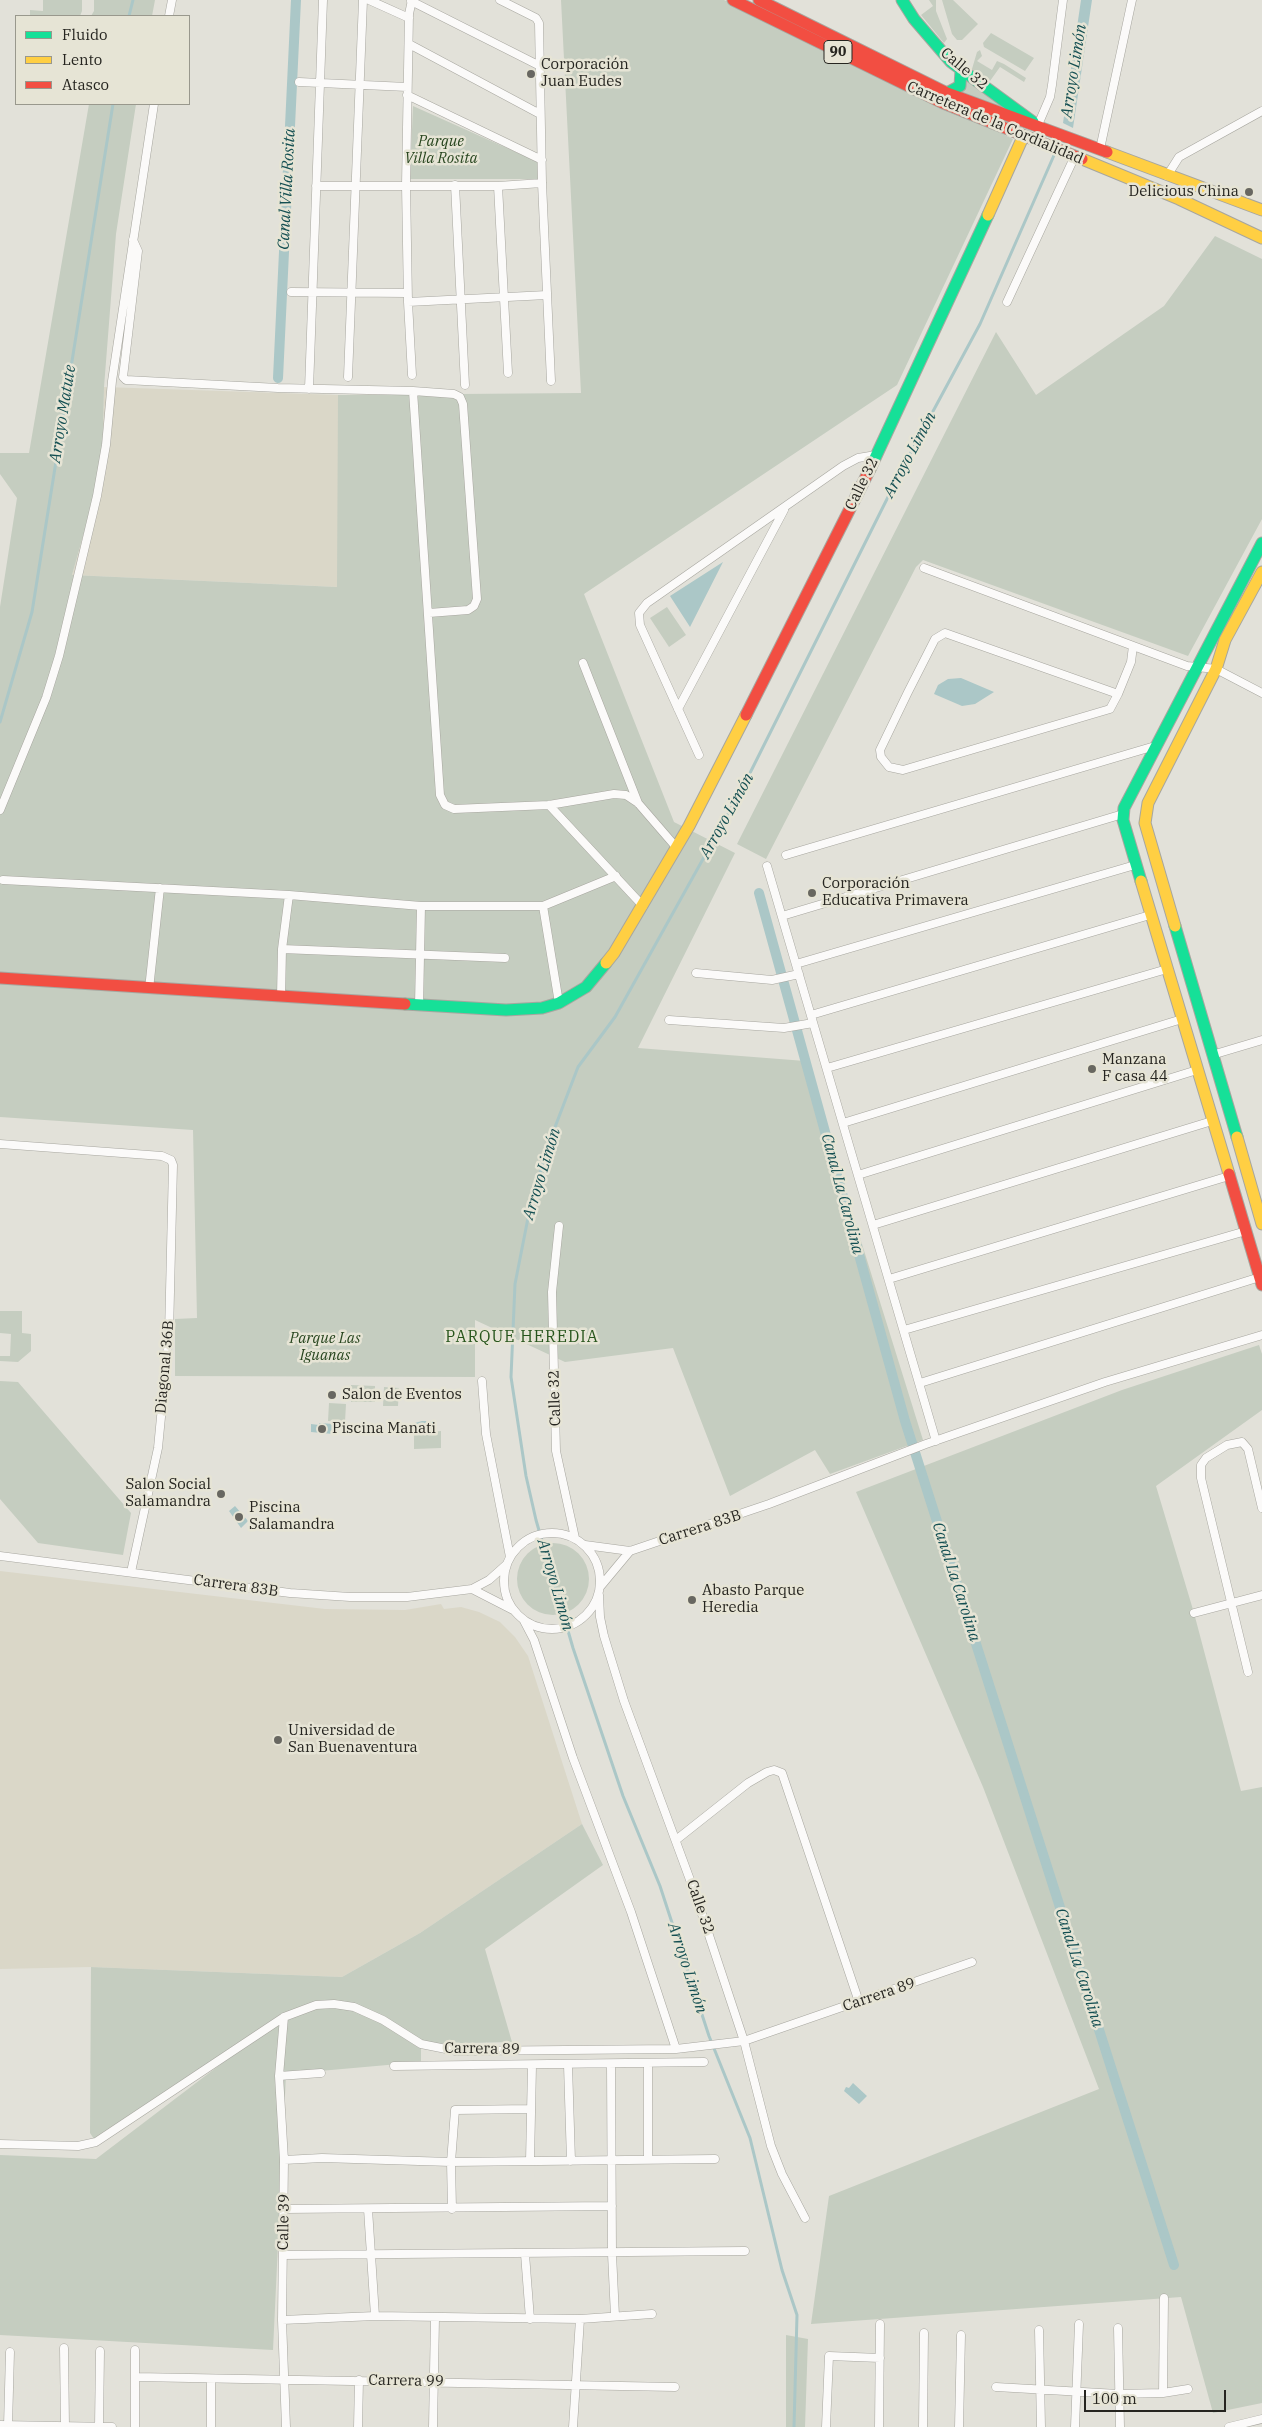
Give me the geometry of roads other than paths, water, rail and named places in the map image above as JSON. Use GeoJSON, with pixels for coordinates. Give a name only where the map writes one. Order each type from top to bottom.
{"type":"FeatureCollection","features":[{"type":"Feature","properties":{"kind":"main road","name":"Carretera de la Cordialidad"},"geometry":{"type":"LineString","coordinates":[[733,0],[943,103],[1074,158],[1179,199],[1262,238]]}},
{"type":"Feature","properties":{"kind":"main road","name":"Carretera de la Cordialidad"},"geometry":{"type":"LineString","coordinates":[[759,0],[947,93],[1043,127],[1167,176],[1262,210]]}},
{"type":"Feature","properties":{"kind":"main road","name":"Calle 32"},"geometry":{"type":"LineString","coordinates":[[902,0],[929,38],[960,70],[1043,127]]}},
{"type":"Feature","properties":{"kind":"main road"},"geometry":{"type":"LineString","coordinates":[[947,93],[954,92],[960,86],[960,70]]}},
{"type":"Feature","properties":{"kind":"main road","name":"Calle 32"},"geometry":{"type":"LineString","coordinates":[[0,978],[149,990],[506,1010],[542,1008],[559,1003],[586,987],[614,953],[689,826],[876,455],[950,301],[1023,137]]}},
{"type":"Feature","properties":{"kind":"main road"},"geometry":{"type":"LineString","coordinates":[[1261,1281],[1123,825],[1123,814],[1126,803],[1155,746],[1262,543]]}},
{"type":"Feature","properties":{"kind":"main road"},"geometry":{"type":"LineString","coordinates":[[1262,572],[1225,640],[1216,669],[1146,810],[1146,831],[1262,1224]]}},
{"type":"Feature","properties":{"kind":"main road"},"geometry":{"type":"LineString","coordinates":[[1160,946],[1178,940]]}},
{"type":"Feature","properties":{"kind":"street"},"geometry":{"type":"LineString","coordinates":[[169,15],[172,0]]}},
{"type":"Feature","properties":{"kind":"street"},"geometry":{"type":"LineString","coordinates":[[310,388],[318,83],[323,0]]}},
{"type":"Feature","properties":{"kind":"street"},"geometry":{"type":"LineString","coordinates":[[348,377],[363,0]]}},
{"type":"Feature","properties":{"kind":"street"},"geometry":{"type":"LineString","coordinates":[[369,0],[409,18]]}},
{"type":"Feature","properties":{"kind":"street"},"geometry":{"type":"LineString","coordinates":[[412,375],[407,293],[406,185],[409,18],[412,0],[540,66]]}},
{"type":"Feature","properties":{"kind":"street"},"geometry":{"type":"LineString","coordinates":[[500,0],[538,20],[542,183],[551,380]]}},
{"type":"Feature","properties":{"kind":"street"},"geometry":{"type":"LineString","coordinates":[[1043,127],[1051,91],[1063,0]]}},
{"type":"Feature","properties":{"kind":"street"},"geometry":{"type":"LineString","coordinates":[[1100,149],[1132,0]]}},
{"type":"Feature","properties":{"kind":"street"},"geometry":{"type":"LineString","coordinates":[[409,44],[540,114]]}},
{"type":"Feature","properties":{"kind":"street"},"geometry":{"type":"LineString","coordinates":[[299,82],[361,84],[407,91],[542,160]]}},
{"type":"Feature","properties":{"kind":"street"},"geometry":{"type":"LineString","coordinates":[[0,810],[51,681],[97,496],[106,445],[111,388],[154,105]]}},
{"type":"Feature","properties":{"kind":"street"},"geometry":{"type":"LineString","coordinates":[[1167,176],[1179,157],[1262,111]]}},
{"type":"Feature","properties":{"kind":"street"},"geometry":{"type":"LineString","coordinates":[[1007,302],[1074,158]]}},
{"type":"Feature","properties":{"kind":"street"},"geometry":{"type":"LineString","coordinates":[[316,186],[498,186],[542,183]]}},
{"type":"Feature","properties":{"kind":"street"},"geometry":{"type":"LineString","coordinates":[[456,185],[466,384]]}},
{"type":"Feature","properties":{"kind":"street"},"geometry":{"type":"LineString","coordinates":[[498,186],[508,373]]}},
{"type":"Feature","properties":{"kind":"street"},"geometry":{"type":"LineString","coordinates":[[133,240],[138,252],[123,377],[126,380],[454,394],[460,397],[463,404],[476,590],[474,606],[468,610],[429,613]]}},
{"type":"Feature","properties":{"kind":"street"},"geometry":{"type":"LineString","coordinates":[[291,292],[407,293]]}},
{"type":"Feature","properties":{"kind":"street"},"geometry":{"type":"LineString","coordinates":[[408,302],[547,295]]}},
{"type":"Feature","properties":{"kind":"street"},"geometry":{"type":"LineString","coordinates":[[414,392],[440,795],[445,805],[454,809],[549,805],[614,794],[626,794],[638,802],[676,847]]}},
{"type":"Feature","properties":{"kind":"street"},"geometry":{"type":"LineString","coordinates":[[699,755],[640,624],[639,613],[647,603],[843,466],[858,458],[876,455]]}},
{"type":"Feature","properties":{"kind":"street"},"geometry":{"type":"LineString","coordinates":[[678,709],[784,508]]}},
{"type":"Feature","properties":{"kind":"street"},"geometry":{"type":"LineString","coordinates":[[924,568],[1195,669],[1204,667],[1216,669],[1262,693]]}},
{"type":"Feature","properties":{"kind":"street"},"geometry":{"type":"LineString","coordinates":[[1118,694],[945,633],[935,639],[880,753],[889,767],[903,770],[1110,709],[1118,694],[1131,662],[1133,646]]}},
{"type":"Feature","properties":{"kind":"street"},"geometry":{"type":"LineString","coordinates":[[584,663],[638,802]]}},
{"type":"Feature","properties":{"kind":"street"},"geometry":{"type":"LineString","coordinates":[[786,855],[1155,746]]}},
{"type":"Feature","properties":{"kind":"street"},"geometry":{"type":"LineString","coordinates":[[549,805],[643,906]]}},
{"type":"Feature","properties":{"kind":"street"},"geometry":{"type":"LineString","coordinates":[[782,916],[1123,814]]}},
{"type":"Feature","properties":{"kind":"street"},"geometry":{"type":"LineString","coordinates":[[796,964],[1135,865]]}},
{"type":"Feature","properties":{"kind":"street"},"geometry":{"type":"LineString","coordinates":[[767,866],[936,1441]]}},
{"type":"Feature","properties":{"kind":"street"},"geometry":{"type":"LineString","coordinates":[[3,880],[289,895],[421,906],[543,906],[616,876]]}},
{"type":"Feature","properties":{"kind":"street"},"geometry":{"type":"LineString","coordinates":[[149,990],[160,888]]}},
{"type":"Feature","properties":{"kind":"street"},"geometry":{"type":"LineString","coordinates":[[281,997],[282,949],[289,895]]}},
{"type":"Feature","properties":{"kind":"street"},"geometry":{"type":"LineString","coordinates":[[419,1006],[421,906]]}},
{"type":"Feature","properties":{"kind":"street"},"geometry":{"type":"LineString","coordinates":[[543,906],[559,1003]]}},
{"type":"Feature","properties":{"kind":"street"},"geometry":{"type":"LineString","coordinates":[[669,1020],[784,1028],[800,1025],[812,1019],[1150,915]]}},
{"type":"Feature","properties":{"kind":"street"},"geometry":{"type":"LineString","coordinates":[[282,949],[505,958]]}},
{"type":"Feature","properties":{"kind":"street"},"geometry":{"type":"LineString","coordinates":[[827,1068],[1167,969]]}},
{"type":"Feature","properties":{"kind":"street"},"geometry":{"type":"LineString","coordinates":[[696,974],[772,980],[799,974]]}},
{"type":"Feature","properties":{"kind":"street"},"geometry":{"type":"LineString","coordinates":[[843,1123],[1182,1019]]}},
{"type":"Feature","properties":{"kind":"street"},"geometry":{"type":"LineString","coordinates":[[1212,1055],[1262,1040]]}},
{"type":"Feature","properties":{"kind":"street"},"geometry":{"type":"LineString","coordinates":[[858,1175],[1197,1070]]}},
{"type":"Feature","properties":{"kind":"street"},"geometry":{"type":"LineString","coordinates":[[873,1225],[1212,1121]]}},
{"type":"Feature","properties":{"kind":"street","name":"Diagonal 36B"},"geometry":{"type":"LineString","coordinates":[[0,1144],[162,1156],[171,1160],[169,1334],[158,1448],[131,1572]]}},
{"type":"Feature","properties":{"kind":"street"},"geometry":{"type":"LineString","coordinates":[[889,1279],[1229,1176]]}},
{"type":"Feature","properties":{"kind":"street","name":"Calle 32"},"geometry":{"type":"LineString","coordinates":[[559,1226],[552,1292],[556,1451],[575,1538]]}},
{"type":"Feature","properties":{"kind":"street"},"geometry":{"type":"LineString","coordinates":[[904,1330],[1246,1231]]}},
{"type":"Feature","properties":{"kind":"street"},"geometry":{"type":"LineString","coordinates":[[920,1383],[1261,1281]]}},
{"type":"Feature","properties":{"kind":"street","name":"Carrera 83B"},"geometry":{"type":"LineString","coordinates":[[630,1551],[769,1504],[926,1444],[1105,1382],[1262,1335]]}},
{"type":"Feature","properties":{"kind":"street"},"geometry":{"type":"LineString","coordinates":[[482,1381],[486,1434],[508,1560],[504,1588],[514,1611]]}},
{"type":"Feature","properties":{"kind":"street"},"geometry":{"type":"LineString","coordinates":[[1248,1672],[1201,1478],[1201,1465],[1206,1458],[1226,1445],[1242,1442],[1248,1449],[1262,1508]]}},
{"type":"Feature","properties":{"kind":"street"},"geometry":{"type":"LineString","coordinates":[[508,1560],[520,1544],[530,1538],[552,1532],[575,1538],[585,1545],[598,1564],[600,1591]]}},
{"type":"Feature","properties":{"kind":"street"},"geometry":{"type":"LineString","coordinates":[[472,1589],[514,1611],[523,1619],[536,1626],[550,1629],[570,1626],[579,1622],[587,1614],[600,1591],[630,1551],[585,1545]]}},
{"type":"Feature","properties":{"kind":"street","name":"Carrera 83B"},"geometry":{"type":"LineString","coordinates":[[0,1556],[290,1593],[350,1597],[406,1597],[472,1589],[489,1580],[508,1560]]}},
{"type":"Feature","properties":{"kind":"street","name":"Calle 32"},"geometry":{"type":"LineString","coordinates":[[600,1591],[600,1617],[604,1636],[624,1701],[676,1840],[740,2041],[771,2146],[782,2174],[805,2218]]}},
{"type":"Feature","properties":{"kind":"street"},"geometry":{"type":"LineString","coordinates":[[1194,1614],[1230,1602],[1262,1595]]}},
{"type":"Feature","properties":{"kind":"street"},"geometry":{"type":"LineString","coordinates":[[523,1619],[534,1640],[573,1758],[631,1912],[676,2049]]}},
{"type":"Feature","properties":{"kind":"street"},"geometry":{"type":"LineString","coordinates":[[676,1840],[748,1783],[767,1772],[774,1770],[782,1773],[859,2002]]}},
{"type":"Feature","properties":{"kind":"street","name":"Carrera 89"},"geometry":{"type":"LineString","coordinates":[[0,2144],[78,2146],[96,2142],[284,2016],[316,2005],[334,2004],[354,2007],[383,2020],[421,2044],[456,2050],[676,2049],[740,2041],[972,1962]]}},
{"type":"Feature","properties":{"kind":"street","name":"Calle 39"},"geometry":{"type":"LineString","coordinates":[[284,2016],[279,2076],[284,2160],[282,2320],[286,2427]]}},
{"type":"Feature","properties":{"kind":"street"},"geometry":{"type":"LineString","coordinates":[[394,2066],[532,2066],[704,2062]]}},
{"type":"Feature","properties":{"kind":"street"},"geometry":{"type":"LineString","coordinates":[[648,2063],[648,2159]]}},
{"type":"Feature","properties":{"kind":"street"},"geometry":{"type":"LineString","coordinates":[[611,2064],[612,2254],[615,2316]]}},
{"type":"Feature","properties":{"kind":"street"},"geometry":{"type":"LineString","coordinates":[[568,2065],[570,2161]]}},
{"type":"Feature","properties":{"kind":"street"},"geometry":{"type":"LineString","coordinates":[[530,2161],[532,2066]]}},
{"type":"Feature","properties":{"kind":"street"},"geometry":{"type":"LineString","coordinates":[[279,2076],[321,2073]]}},
{"type":"Feature","properties":{"kind":"street"},"geometry":{"type":"LineString","coordinates":[[452,2209],[451,2162],[454,2110],[531,2109]]}},
{"type":"Feature","properties":{"kind":"street"},"geometry":{"type":"LineString","coordinates":[[284,2160],[322,2158],[451,2162],[715,2159]]}},
{"type":"Feature","properties":{"kind":"street"},"geometry":{"type":"LineString","coordinates":[[284,2209],[452,2209],[612,2206]]}},
{"type":"Feature","properties":{"kind":"street"},"geometry":{"type":"LineString","coordinates":[[368,2209],[375,2316]]}},
{"type":"Feature","properties":{"kind":"street"},"geometry":{"type":"LineString","coordinates":[[283,2255],[745,2252]]}},
{"type":"Feature","properties":{"kind":"street"},"geometry":{"type":"LineString","coordinates":[[524,2254],[530,2319]]}},
{"type":"Feature","properties":{"kind":"street"},"geometry":{"type":"LineString","coordinates":[[1163,2393],[1164,2298]]}},
{"type":"Feature","properties":{"kind":"street"},"geometry":{"type":"LineString","coordinates":[[282,2320],[375,2316],[580,2319],[652,2314]]}},
{"type":"Feature","properties":{"kind":"street"},"geometry":{"type":"LineString","coordinates":[[433,2427],[435,2318]]}},
{"type":"Feature","properties":{"kind":"street"},"geometry":{"type":"LineString","coordinates":[[573,2427],[580,2319]]}},
{"type":"Feature","properties":{"kind":"street"},"geometry":{"type":"LineString","coordinates":[[879,2427],[880,2324]]}},
{"type":"Feature","properties":{"kind":"street"},"geometry":{"type":"LineString","coordinates":[[1075,2427],[1079,2324]]}},
{"type":"Feature","properties":{"kind":"street"},"geometry":{"type":"LineString","coordinates":[[1118,2328],[1120,2427]]}},
{"type":"Feature","properties":{"kind":"street"},"geometry":{"type":"LineString","coordinates":[[1040,2330],[1041,2427]]}},
{"type":"Feature","properties":{"kind":"street"},"geometry":{"type":"LineString","coordinates":[[923,2427],[924,2333]]}},
{"type":"Feature","properties":{"kind":"street"},"geometry":{"type":"LineString","coordinates":[[959,2427],[961,2335]]}},
{"type":"Feature","properties":{"kind":"street"},"geometry":{"type":"LineString","coordinates":[[64,2348],[64,2427]]}},
{"type":"Feature","properties":{"kind":"street"},"geometry":{"type":"LineString","coordinates":[[99,2426],[100,2350]]}},
{"type":"Feature","properties":{"kind":"street"},"geometry":{"type":"LineString","coordinates":[[135,2350],[135,2427]]}},
{"type":"Feature","properties":{"kind":"street"},"geometry":{"type":"LineString","coordinates":[[10,2352],[4,2426],[112,2427]]}},
{"type":"Feature","properties":{"kind":"street"},"geometry":{"type":"LineString","coordinates":[[826,2427],[829,2356],[880,2358]]}},
{"type":"Feature","properties":{"kind":"street","name":"Carrera 99"},"geometry":{"type":"LineString","coordinates":[[136,2377],[675,2387]]}},
{"type":"Feature","properties":{"kind":"street"},"geometry":{"type":"LineString","coordinates":[[211,2379],[211,2427]]}},
{"type":"Feature","properties":{"kind":"street"},"geometry":{"type":"LineString","coordinates":[[358,2427],[359,2380]]}},
{"type":"Feature","properties":{"kind":"street"},"geometry":{"type":"LineString","coordinates":[[996,2387],[1118,2394],[1163,2393],[1188,2389]]}},
{"type":"Feature","properties":{"kind":"street"},"geometry":{"type":"LineString","coordinates":[[1229,2427],[1258,2422]]}},
{"type":"Feature","properties":{"kind":"water","name":"Arroyo Limón"},"geometry":{"type":"Polygon","coordinates":[[[1081,0],[1092,0],[1073,128],[1063,123],[1081,0]]]}},
{"type":"Feature","properties":{"kind":"water"},"geometry":{"type":"Polygon","coordinates":[[[723,562],[690,627],[670,596],[723,562]]]}},
{"type":"Feature","properties":{"kind":"water"},"geometry":{"type":"Polygon","coordinates":[[[961,678],[994,692],[975,704],[962,706],[934,694],[938,685],[948,679],[961,678]]]}},
{"type":"Feature","properties":{"kind":"water"},"geometry":{"type":"Polygon","coordinates":[[[433,1421],[434,1431],[416,1431],[415,1423],[433,1421]]]}},
{"type":"Feature","properties":{"kind":"water","name":"Piscina Manati"},"geometry":{"type":"Polygon","coordinates":[[[319,1423],[334,1424],[333,1434],[311,1432],[311,1424],[319,1425],[319,1423]]]}},
{"type":"Feature","properties":{"kind":"water","name":"Piscina Salamandra"},"geometry":{"type":"Polygon","coordinates":[[[235,1506],[248,1521],[241,1528],[229,1511],[235,1506]]]}},
{"type":"Feature","properties":{"kind":"water"},"geometry":{"type":"Polygon","coordinates":[[[853,2083],[867,2096],[859,2104],[844,2091],[846,2087],[849,2088],[853,2083]]]}},
{"type":"Feature","properties":{"kind":"waterway","name":"Arroyo Matute"},"geometry":{"type":"LineString","coordinates":[[129,15],[133,0]]}},
{"type":"Feature","properties":{"kind":"waterway","name":"Canal Villa Rosita"},"geometry":{"type":"LineString","coordinates":[[278,378],[296,0]]}},
{"type":"Feature","properties":{"kind":"waterway","name":"Arroyo Matute"},"geometry":{"type":"LineString","coordinates":[[0,722],[32,612],[113,105]]}},
{"type":"Feature","properties":{"kind":"waterway","name":"Arroyo Limón"},"geometry":{"type":"LineString","coordinates":[[794,2427],[797,2315],[782,2270],[750,2138],[709,2036],[660,1886],[623,1796],[573,1648],[536,1520],[526,1476],[511,1377],[515,1284],[528,1218],[547,1148],[578,1067],[615,1017],[742,789],[903,467],[980,324],[1055,153]]}},
{"type":"Feature","properties":{"kind":"waterway","name":"Canal La Carolina"},"geometry":{"type":"LineString","coordinates":[[759,893],[905,1421],[1174,2265]]}},
{"type":"Feature","properties":{"kind":"place","name":"Corporación Juan Eudes"},"geometry":{"type":"Point","coordinates":[531,74]}},
{"type":"Feature","properties":{"kind":"place","name":"Delicious China"},"geometry":{"type":"Point","coordinates":[1249,192]}},
{"type":"Feature","properties":{"kind":"place","name":"Corporación Educativa Primavera"},"geometry":{"type":"Point","coordinates":[812,893]}},
{"type":"Feature","properties":{"kind":"place","name":"Manzana F casa 44"},"geometry":{"type":"Point","coordinates":[1092,1069]}},
{"type":"Feature","properties":{"kind":"place","name":"Salon de Eventos"},"geometry":{"type":"Point","coordinates":[332,1395]}},
{"type":"Feature","properties":{"kind":"place","name":"Piscina Manati"},"geometry":{"type":"Point","coordinates":[322,1429]}},
{"type":"Feature","properties":{"kind":"place","name":"Salon Social Salamandra"},"geometry":{"type":"Point","coordinates":[221,1494]}},
{"type":"Feature","properties":{"kind":"place","name":"Piscina Salamandra"},"geometry":{"type":"Point","coordinates":[239,1517]}},
{"type":"Feature","properties":{"kind":"place","name":"Abasto Parque Heredia"},"geometry":{"type":"Point","coordinates":[692,1600]}},
{"type":"Feature","properties":{"kind":"place","name":"Universidad de San Buenaventura"},"geometry":{"type":"Point","coordinates":[278,1740]}},
{"type":"Feature","properties":{"kind":"district","name":"PARQUE HEREDIA"},"geometry":{"type":"Point","coordinates":[522,1337]}},
{"type":"Feature","properties":{"kind":"park label","name":"Parque Villa Rosita"},"geometry":{"type":"Point","coordinates":[441,150]}},
{"type":"Feature","properties":{"kind":"park label","name":"Parque Las Iguanas"},"geometry":{"type":"Point","coordinates":[325,1348]}}]}
